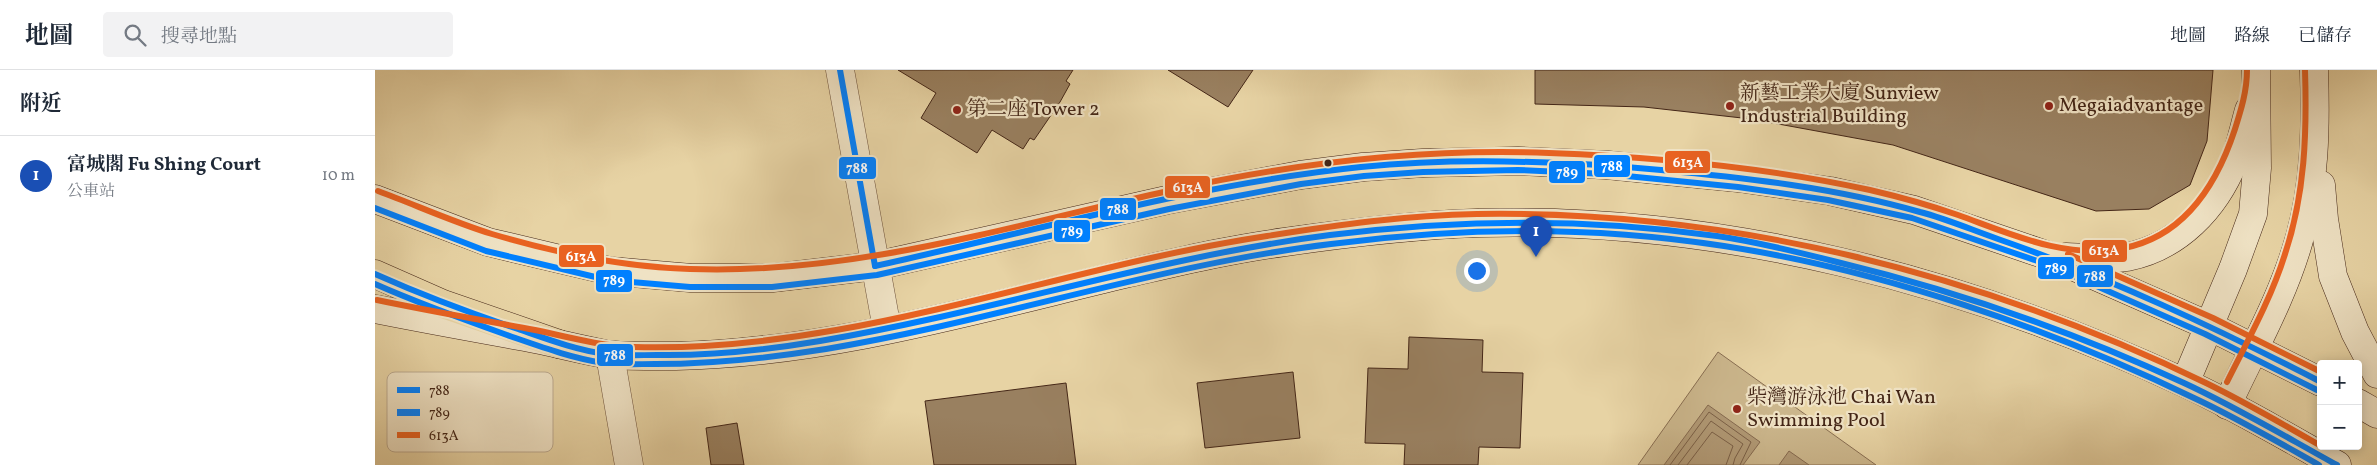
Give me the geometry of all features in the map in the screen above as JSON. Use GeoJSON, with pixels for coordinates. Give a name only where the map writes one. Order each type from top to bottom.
{"type":"FeatureCollection","features":[{"type":"Feature","properties":{"kind":"main road"},"geometry":{"type":"LineString","coordinates":[[841,70],[887,329]]}},
{"type":"Feature","properties":{"kind":"main road"},"geometry":{"type":"LineString","coordinates":[[2314,70],[2316,123],[2324,219],[2333,276],[2355,332],[2377,374]]}},
{"type":"Feature","properties":{"kind":"main road"},"geometry":{"type":"LineString","coordinates":[[2052,257],[2105,259],[2127,256],[2167,243],[2187,229],[2209,204],[2234,162],[2257,78]]}},
{"type":"Feature","properties":{"kind":"main road"},"geometry":{"type":"LineString","coordinates":[[2185,383],[2246,238],[2253,214],[2257,168],[2257,78]]}},
{"type":"Feature","properties":{"kind":"main road"},"geometry":{"type":"LineString","coordinates":[[2227,404],[2291,267],[2299,242],[2310,190],[2316,123]]}},
{"type":"Feature","properties":{"kind":"main road"},"geometry":{"type":"LineString","coordinates":[[375,198],[488,242],[609,271],[691,278],[772,278],[875,266],[1167,200],[1300,175],[1363,167],[1518,161],[1626,166],[1739,178],[1830,191],[1914,210],[2052,257],[2209,326],[2317,380]]}},
{"type":"Feature","properties":{"kind":"main road"},"geometry":{"type":"LineString","coordinates":[[375,309],[609,355],[675,356],[745,352],[887,329],[1180,262],[1279,242],[1423,226],[1477,223],[1615,227],[1708,235],[1772,246],[1948,291],[2052,326],[2185,383],[2337,465]]}},
{"type":"Feature","properties":{"kind":"main road"},"geometry":{"type":"LineString","coordinates":[[375,274],[443,304],[559,344]]}},
{"type":"Feature","properties":{"kind":"main road"},"geometry":{"type":"LineString","coordinates":[[609,355],[629,465]]}},
{"type":"Feature","properties":{"kind":"main road"},"geometry":{"type":"LineString","coordinates":[[2361,405],[2377,414]]}},
{"type":"Feature","properties":{"kind":"shaded area","name":"柴灣游泳池 Chai Wan Swimming Pool"},"geometry":{"type":"Polygon","coordinates":[[[1718,352],[1876,465],[1638,465],[1718,352]]]}},
{"type":"Feature","properties":{"kind":"water"},"geometry":{"type":"Polygon","coordinates":[[[1708,405],[1760,442],[1743,465],[1664,465],[1708,405]]]}},
{"type":"Feature","properties":{"kind":"water"},"geometry":{"type":"Polygon","coordinates":[[[1789,451],[1809,465],[1779,465],[1789,451]]]}},
{"type":"Feature","properties":{"kind":"building","name":"第二座 Tower 2"},"geometry":{"type":"Polygon","coordinates":[[[898,70],[1073,70],[1066,81],[1070,84],[1060,102],[1034,140],[1030,138],[1023,149],[992,130],[977,153],[921,118],[936,93],[898,70]]]}},
{"type":"Feature","properties":{"kind":"building"},"geometry":{"type":"Polygon","coordinates":[[[1168,70],[1253,70],[1228,107],[1168,70]]]}},
{"type":"Feature","properties":{"kind":"building","name":"Megaiadvantage"},"geometry":{"type":"Polygon","coordinates":[[[1535,70],[2213,70],[2207,141],[2190,185],[2149,209],[2096,211],[1893,145],[1751,119],[1644,107],[1535,104],[1535,70]]]}},
{"type":"Feature","properties":{"kind":"building"},"geometry":{"type":"Polygon","coordinates":[[[1409,337],[1483,340],[1482,372],[1523,373],[1520,448],[1479,447],[1478,465],[1404,465],[1405,444],[1365,443],[1368,368],[1408,369],[1409,337]]]}},
{"type":"Feature","properties":{"kind":"building"},"geometry":{"type":"Polygon","coordinates":[[[1293,372],[1300,438],[1205,448],[1197,383],[1293,372]]]}},
{"type":"Feature","properties":{"kind":"building"},"geometry":{"type":"Polygon","coordinates":[[[1066,383],[1076,465],[934,465],[925,401],[1066,383]]]}},
{"type":"Feature","properties":{"kind":"building"},"geometry":{"type":"Polygon","coordinates":[[[737,423],[744,465],[711,465],[706,428],[737,423]]]}},
{"type":"Feature","properties":{"kind":"transit line","name":"788"},"geometry":{"type":"LineString","coordinates":[[840,70],[875,266]]}},
{"type":"Feature","properties":{"kind":"transit line","name":"613A"},"geometry":{"type":"LineString","coordinates":[[378,191],[477,229],[565,253],[665,268],[751,269],[812,264],[872,256],[991,233],[1215,181],[1310,165],[1405,155],[1501,152],[1549,153],[1670,160],[1791,175],[1903,198],[2039,243],[2081,251],[2102,251],[2146,242],[2165,232],[2196,205],[2219,169],[2228,149],[2243,100],[2247,70]]}},
{"type":"Feature","properties":{"kind":"transit line","name":"613A"},"geometry":{"type":"LineString","coordinates":[[2227,382],[2273,287],[2292,231],[2301,186],[2305,140],[2305,70]]}},
{"type":"Feature","properties":{"kind":"transit line","name":"788"},"geometry":{"type":"LineString","coordinates":[[875,266],[1177,197],[1299,175],[1361,167],[1436,162],[1511,161],[1661,170],[1824,190],[1856,196],[1950,221],[2122,287],[2242,342],[2317,380]]}},
{"type":"Feature","properties":{"kind":"transit line","name":"789"},"geometry":{"type":"LineString","coordinates":[[375,208],[486,251],[608,280],[690,287],[772,287],[877,275],[1169,209],[1301,184],[1364,176],[1423,172],[1518,170],[1606,174],[1738,187],[1828,200],[1912,218],[2049,265],[2205,334],[2317,390]]}},
{"type":"Feature","properties":{"kind":"transit line","name":"613A"},"geometry":{"type":"LineString","coordinates":[[377,300],[609,345],[634,347],[715,345],[795,337],[874,323],[1188,250],[1293,232],[1424,216],[1477,214],[1571,216],[1665,223],[1759,237],[1851,256],[1942,280],[2032,310],[2120,344],[2221,390],[2317,444]]}},
{"type":"Feature","properties":{"kind":"transit line","name":"788"},"geometry":{"type":"LineString","coordinates":[[375,274],[464,310],[584,350],[619,355],[678,355],[739,352],[820,341],[884,329],[1201,257],[1330,235],[1427,226],[1524,223],[1621,226],[1669,230],[1763,244],[1882,273],[2013,314],[2099,346],[2184,383],[2242,412],[2337,465]]}},
{"type":"Feature","properties":{"kind":"transit line","name":"789"},"geometry":{"type":"LineString","coordinates":[[375,284],[473,323],[579,358],[617,364],[676,364],[741,360],[826,349],[952,324],[1203,265],[1331,244],[1429,234],[1527,231],[1577,232],[1675,239],[1724,246],[1844,270],[1965,305],[2083,349],[2139,373],[2226,414],[2319,465]]}},
{"type":"Feature","properties":{"kind":"transit line","name":"613A"},"geometry":{"type":"LineString","coordinates":[[2068,254],[2213,318],[2317,370]]}},
{"type":"Feature","properties":{"kind":"place","name":"新藝工業大廈 Sunview Industrial Building"},"geometry":{"type":"Point","coordinates":[1730,106]}},
{"type":"Feature","properties":{"kind":"place","name":"Megaiadvantage"},"geometry":{"type":"Point","coordinates":[2049,106]}},
{"type":"Feature","properties":{"kind":"place","name":"第二座 Tower 2"},"geometry":{"type":"Point","coordinates":[957,110]}},
{"type":"Feature","properties":{"kind":"place","name":"富城閣 Fu Shing Court"},"geometry":{"type":"Point","coordinates":[1536,257]}},
{"type":"Feature","properties":{"kind":"place","name":"柴灣游泳池 Chai Wan Swimming Pool"},"geometry":{"type":"Point","coordinates":[1737,409]}}]}
